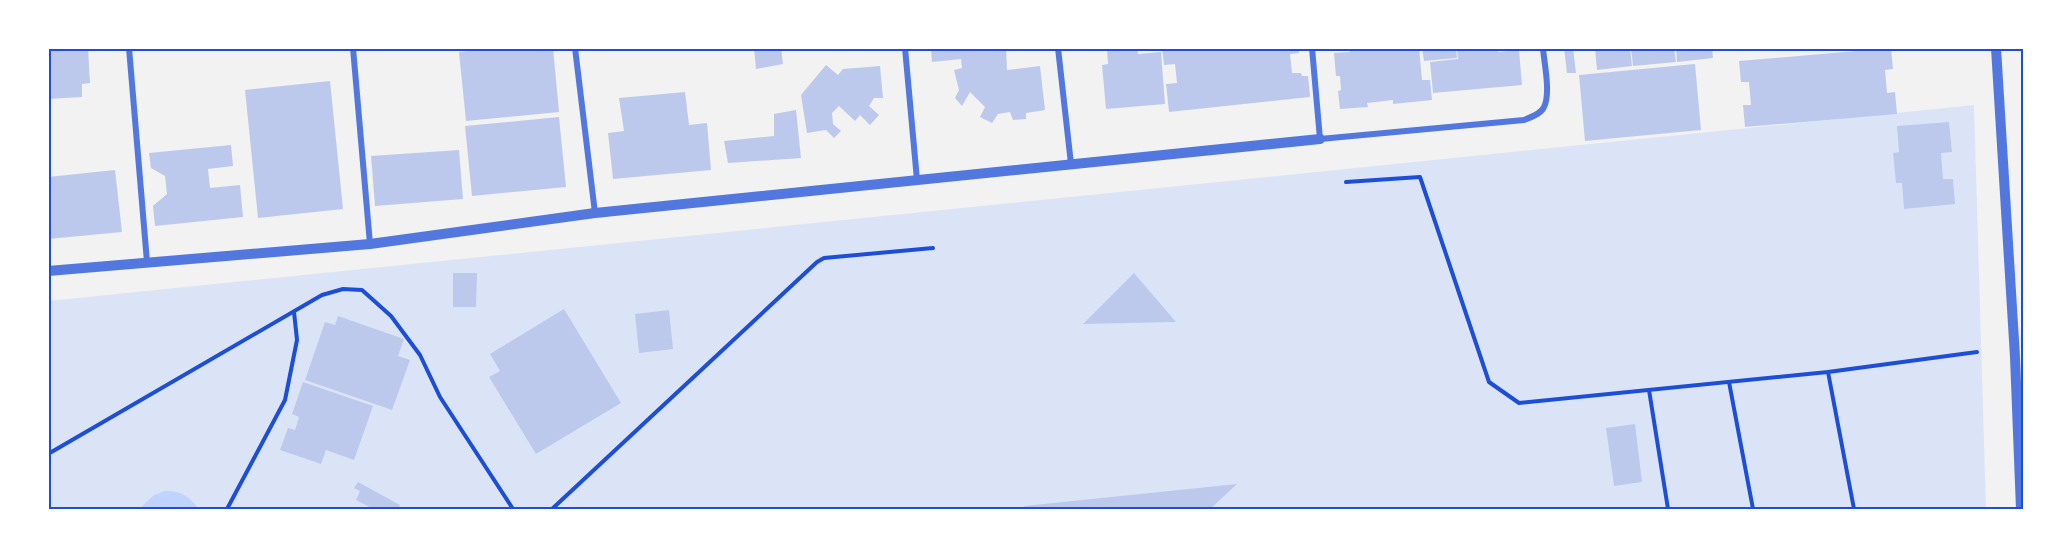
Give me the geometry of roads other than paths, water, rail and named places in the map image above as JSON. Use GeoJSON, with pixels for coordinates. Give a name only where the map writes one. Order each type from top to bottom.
{"type":"FeatureCollection","features":[{"type":"Feature","properties":{"kind":"street"},"geometry":{"type":"LineString","coordinates":[[129,48],[147,262]]}},
{"type":"Feature","properties":{"kind":"street"},"geometry":{"type":"LineString","coordinates":[[352,48],[370,244]]}},
{"type":"Feature","properties":{"kind":"street"},"geometry":{"type":"LineString","coordinates":[[575,48],[595,213]]}},
{"type":"Feature","properties":{"kind":"street"},"geometry":{"type":"LineString","coordinates":[[905,48],[917,180]]}},
{"type":"Feature","properties":{"kind":"street"},"geometry":{"type":"LineString","coordinates":[[1058,48],[1071,164]]}},
{"type":"Feature","properties":{"kind":"street"},"geometry":{"type":"LineString","coordinates":[[1312,48],[1320,138]]}},
{"type":"Feature","properties":{"kind":"street"},"geometry":{"type":"LineString","coordinates":[[48,271],[370,244],[595,213],[1320,138],[1524,120],[1535,116],[1544,108],[1547,95],[1543,48]]}},
{"type":"Feature","properties":{"kind":"street"},"geometry":{"type":"LineString","coordinates":[[1996,48],[2015,357],[2021,509]]}},
{"type":"Feature","properties":{"kind":"water"},"geometry":{"type":"Polygon","coordinates":[[[165,491],[184,495],[199,509],[139,509],[154,495],[165,491]]]}}]}
